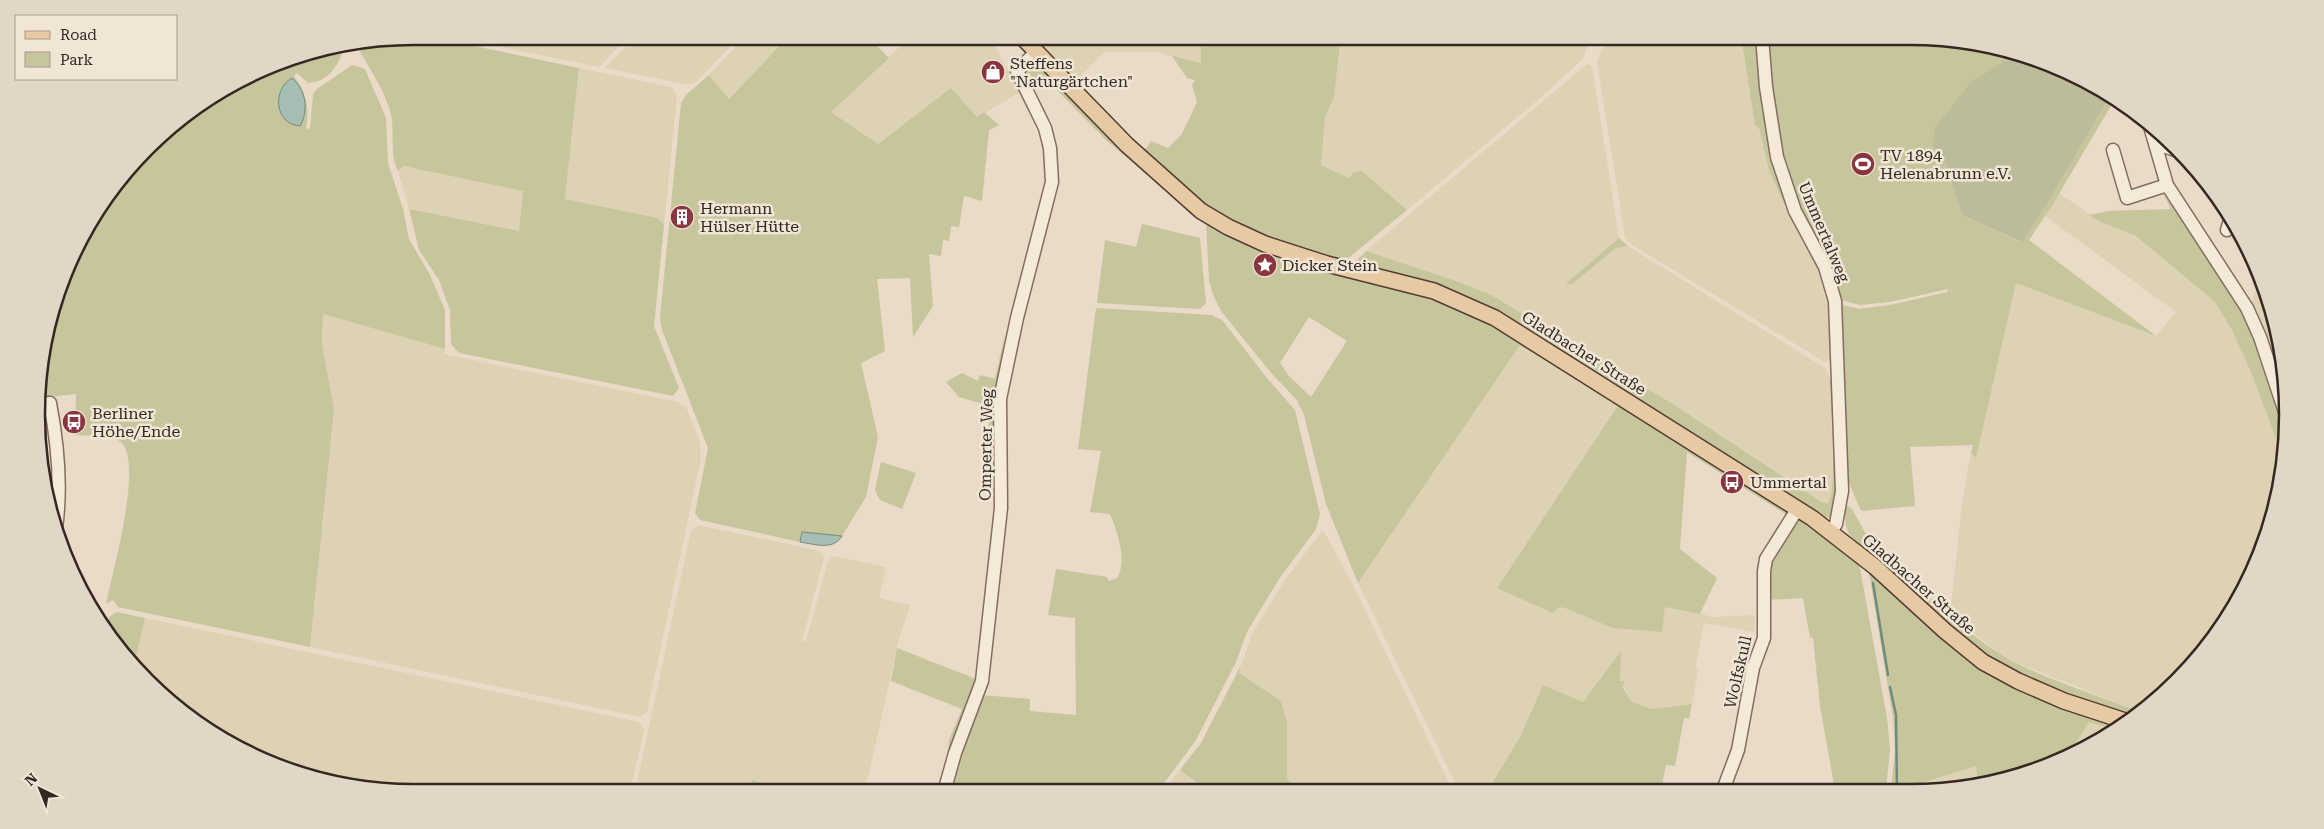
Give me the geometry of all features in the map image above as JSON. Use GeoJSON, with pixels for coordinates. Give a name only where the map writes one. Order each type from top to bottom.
{"type":"FeatureCollection","features":[{"type":"Feature","properties":{"kind":"main road","name":"Gladbacher Straße"},"geometry":{"type":"LineString","coordinates":[[1029,45],[1127,145],[1201,211],[1228,227],[1265,244],[1327,264],[1434,291],[1488,314],[1539,344],[1798,508],[1831,531],[1875,567],[1945,632],[1983,662],[2018,681],[2064,701],[2118,720]]}},
{"type":"Feature","properties":{"kind":"street","name":"Ummertalweg"},"geometry":{"type":"LineString","coordinates":[[1763,45],[1766,87],[1776,157],[1795,210],[1825,267],[1835,301],[1842,491],[1836,524],[1831,531]]}},
{"type":"Feature","properties":{"kind":"street","name":"Omperter Weg"},"geometry":{"type":"LineString","coordinates":[[946,784],[955,753],[982,680],[1001,508],[1000,399],[1017,318],[1052,182],[1050,148],[1045,128],[1017,71],[1036,52]]}},
{"type":"Feature","properties":{"kind":"street"},"geometry":{"type":"LineString","coordinates":[[2153,137],[2167,185],[2247,308],[2260,337],[2278,391]]}},
{"type":"Feature","properties":{"kind":"street"},"geometry":{"type":"LineString","coordinates":[[2155,143],[2163,146]]}},
{"type":"Feature","properties":{"kind":"street"},"geometry":{"type":"LineString","coordinates":[[2113,150],[2127,198],[2167,185]]}},
{"type":"Feature","properties":{"kind":"street"},"geometry":{"type":"LineString","coordinates":[[45,403],[50,403],[56,435],[61,494],[58,511]]}},
{"type":"Feature","properties":{"kind":"street","name":"Wolfskull"},"geometry":{"type":"LineString","coordinates":[[1726,784],[1738,750],[1753,668],[1764,638],[1764,571],[1766,559],[1798,508]]}},
{"type":"Feature","properties":{"kind":"shaded area"},"geometry":{"type":"Polygon","coordinates":[[[491,45],[620,45],[599,67],[491,45]]]}},
{"type":"Feature","properties":{"kind":"shaded area"},"geometry":{"type":"Polygon","coordinates":[[[627,45],[732,45],[695,83],[683,84],[605,68],[627,45]]]}},
{"type":"Feature","properties":{"kind":"shaded area"},"geometry":{"type":"Polygon","coordinates":[[[737,45],[780,45],[729,99],[709,75],[737,45]]]}},
{"type":"Feature","properties":{"kind":"shaded area"},"geometry":{"type":"Polygon","coordinates":[[[902,45],[994,45],[1020,92],[977,118],[950,89],[878,144],[831,112],[902,45]]]}},
{"type":"Feature","properties":{"kind":"shaded area"},"geometry":{"type":"Polygon","coordinates":[[[1042,45],[1200,45],[1201,63],[1158,52],[1105,52],[1075,81],[1042,45]]]}},
{"type":"Feature","properties":{"kind":"shaded area"},"geometry":{"type":"Polygon","coordinates":[[[1340,45],[1587,45],[1583,59],[1539,99],[1407,210],[1362,171],[1349,178],[1321,165],[1325,118],[1334,97],[1340,45]]]}},
{"type":"Feature","properties":{"kind":"shaded area"},"geometry":{"type":"Polygon","coordinates":[[[1607,45],[1742,45],[1755,125],[1759,128],[1769,170],[1827,283],[1832,320],[1830,359],[1825,362],[1629,243],[1625,237],[1597,62],[1601,51],[1607,45]]]}},
{"type":"Feature","properties":{"kind":"shaded area"},"geometry":{"type":"Polygon","coordinates":[[[1587,64],[1592,66],[1619,238],[1567,282],[1571,285],[1616,248],[1628,246],[1825,368],[1830,378],[1833,469],[1832,499],[1829,503],[1823,502],[1676,406],[1493,296],[1459,282],[1366,251],[1587,64]]]}},
{"type":"Feature","properties":{"kind":"shaded area"},"geometry":{"type":"Polygon","coordinates":[[[579,68],[671,87],[677,95],[664,225],[658,218],[565,199],[579,68]]]}},
{"type":"Feature","properties":{"kind":"shaded area"},"geometry":{"type":"Polygon","coordinates":[[[292,78],[300,88],[305,100],[305,113],[300,126],[291,124],[285,119],[279,105],[281,90],[292,78]]]}},
{"type":"Feature","properties":{"kind":"shaded area"},"geometry":{"type":"Polygon","coordinates":[[[402,166],[523,190],[519,231],[409,209],[398,171],[402,166]]]}},
{"type":"Feature","properties":{"kind":"shaded area"},"geometry":{"type":"Polygon","coordinates":[[[2059,193],[2099,221],[2136,236],[2214,301],[2232,330],[2251,372],[2278,443],[2272,487],[2266,510],[2251,556],[2241,578],[2217,620],[2203,639],[2171,676],[2133,709],[2017,663],[1999,653],[1941,608],[1951,607],[1962,502],[1971,453],[1976,457],[2016,283],[2156,336],[2176,312],[2045,216],[2059,193]]]}},
{"type":"Feature","properties":{"kind":"shaded area"},"geometry":{"type":"Polygon","coordinates":[[[2256,288],[2272,342],[2277,375],[2251,306],[2256,288]]]}},
{"type":"Feature","properties":{"kind":"shaded area"},"geometry":{"type":"Polygon","coordinates":[[[323,314],[445,349],[444,354],[678,402],[687,409],[700,442],[701,459],[647,712],[640,717],[310,647],[334,409],[322,344],[323,314]]]}},
{"type":"Feature","properties":{"kind":"shaded area"},"geometry":{"type":"Polygon","coordinates":[[[1520,345],[1619,404],[1497,588],[1565,608],[1613,628],[1662,632],[1665,607],[1676,607],[1713,617],[1755,615],[1754,632],[1704,623],[1695,670],[1698,670],[1692,704],[1652,709],[1632,702],[1620,681],[1621,652],[1583,702],[1543,685],[1521,735],[1492,784],[1456,784],[1358,583],[1520,345]]]}},
{"type":"Feature","properties":{"kind":"shaded area"},"geometry":{"type":"Polygon","coordinates":[[[699,525],[820,551],[824,557],[802,641],[806,641],[829,558],[833,556],[886,567],[879,598],[910,605],[898,643],[869,774],[865,784],[769,784],[753,780],[752,784],[637,784],[691,530],[699,525]]]}},
{"type":"Feature","properties":{"kind":"shaded area"},"geometry":{"type":"Polygon","coordinates":[[[1323,530],[1349,577],[1450,784],[1293,784],[1287,778],[1287,723],[1239,673],[1252,634],[1284,581],[1323,530]]]}},
{"type":"Feature","properties":{"kind":"shaded area"},"geometry":{"type":"Polygon","coordinates":[[[802,532],[842,536],[834,544],[817,545],[800,542],[802,532]]]}},
{"type":"Feature","properties":{"kind":"shaded area"},"geometry":{"type":"Polygon","coordinates":[[[145,618],[639,722],[644,730],[632,784],[414,784],[366,781],[342,777],[296,764],[251,746],[209,722],[190,708],[153,676],[136,657],[145,618]]]}},
{"type":"Feature","properties":{"kind":"shaded area"},"geometry":{"type":"Polygon","coordinates":[[[2089,722],[2106,727],[2094,734],[2074,745],[2089,722]]]}},
{"type":"Feature","properties":{"kind":"shaded area"},"geometry":{"type":"Polygon","coordinates":[[[1976,766],[1977,778],[1918,784],[1976,766]]]}},
{"type":"Feature","properties":{"kind":"shaded area"},"geometry":{"type":"Polygon","coordinates":[[[1180,770],[1199,784],[1168,784],[1180,770]]]}},
{"type":"Feature","properties":{"kind":"green space"},"geometry":{"type":"Polygon","coordinates":[[[414,45],[470,45],[579,68],[565,199],[658,218],[664,225],[654,326],[679,388],[673,396],[459,353],[451,344],[450,310],[439,280],[419,250],[409,209],[519,231],[523,191],[403,166],[398,171],[393,150],[391,114],[380,86],[359,49],[414,45]]]}},
{"type":"Feature","properties":{"kind":"green space"},"geometry":{"type":"Polygon","coordinates":[[[780,45],[876,45],[889,58],[831,112],[878,144],[951,88],[977,117],[984,112],[999,125],[989,130],[982,201],[964,196],[959,227],[951,226],[949,241],[943,240],[941,256],[929,254],[933,306],[913,337],[910,278],[877,279],[885,351],[861,363],[878,437],[866,497],[842,536],[802,532],[800,542],[700,520],[695,513],[708,448],[662,330],[660,318],[681,103],[686,95],[709,75],[729,99],[780,45]]]}},
{"type":"Feature","properties":{"kind":"green space"},"geometry":{"type":"Polygon","coordinates":[[[1200,45],[1340,45],[1334,97],[1325,118],[1321,165],[1349,178],[1354,172],[1362,171],[1407,210],[1341,264],[1266,239],[1212,212],[1177,186],[1118,131],[1121,128],[1145,150],[1151,141],[1168,148],[1182,134],[1197,102],[1192,85],[1195,80],[1187,78],[1172,56],[1158,52],[1201,63],[1200,45]]]}},
{"type":"Feature","properties":{"kind":"green space"},"geometry":{"type":"Polygon","coordinates":[[[1742,45],[1761,45],[1788,206],[1784,203],[1769,170],[1759,128],[1755,125],[1742,45]]]}},
{"type":"Feature","properties":{"kind":"green space"},"geometry":{"type":"Polygon","coordinates":[[[1765,45],[1934,46],[1982,52],[2013,60],[2005,61],[1937,150],[1941,152],[1962,215],[2021,242],[2049,201],[2106,102],[2111,105],[2053,204],[2029,240],[2156,336],[2016,283],[1976,458],[1971,453],[1973,445],[1910,447],[1915,506],[1861,511],[1847,478],[1839,304],[1859,309],[1890,305],[1947,292],[1948,289],[1890,302],[1860,305],[1841,300],[1825,261],[1806,225],[1781,157],[1765,45]]]}},
{"type":"Feature","properties":{"kind":"green space"},"geometry":{"type":"Polygon","coordinates":[[[342,52],[333,70],[316,82],[308,83],[297,73],[294,76],[302,88],[306,100],[308,114],[306,128],[310,129],[313,94],[317,89],[352,65],[365,69],[386,118],[388,163],[403,209],[409,239],[429,273],[445,310],[445,349],[323,314],[322,344],[334,409],[310,647],[118,607],[113,600],[106,604],[125,517],[129,467],[126,450],[118,440],[103,436],[75,435],[76,394],[46,397],[52,342],[65,296],[83,251],[107,209],[153,153],[209,107],[251,83],[296,65],[342,52]]]}},
{"type":"Feature","properties":{"kind":"green space"},"geometry":{"type":"Polygon","coordinates":[[[2013,60],[2051,73],[2106,102],[2049,201],[2022,242],[1962,215],[1941,152],[1933,146],[1935,128],[1970,83],[2005,61],[2013,60]]]}},
{"type":"Feature","properties":{"kind":"green space"},"geometry":{"type":"Polygon","coordinates":[[[1031,65],[1040,68],[1110,137],[1194,214],[1107,141],[1045,78],[1030,86],[1025,73],[1031,65]]]}},
{"type":"Feature","properties":{"kind":"green space"},"geometry":{"type":"Polygon","coordinates":[[[2163,194],[2227,282],[2247,318],[2279,411],[2278,443],[2251,372],[2232,330],[2214,301],[2136,236],[2089,215],[2108,211],[2171,209],[2163,194]]]}},
{"type":"Feature","properties":{"kind":"green space"},"geometry":{"type":"Polygon","coordinates":[[[1206,220],[1460,307],[1459,310],[1462,313],[1476,315],[1606,396],[1520,345],[1358,583],[1326,504],[1304,415],[1297,400],[1272,374],[1221,311],[1209,281],[1206,220]],[[1309,317],[1280,363],[1289,376],[1311,397],[1347,341],[1309,317]]]}},
{"type":"Feature","properties":{"kind":"green space"},"geometry":{"type":"Polygon","coordinates":[[[1142,224],[1200,238],[1206,303],[1200,309],[1097,303],[1105,240],[1136,247],[1142,224]]]}},
{"type":"Feature","properties":{"kind":"green space"},"geometry":{"type":"Polygon","coordinates":[[[1619,238],[1628,246],[1616,248],[1571,285],[1566,283],[1619,238]]]}},
{"type":"Feature","properties":{"kind":"green space"},"geometry":{"type":"Polygon","coordinates":[[[1366,251],[1459,282],[1493,296],[1676,406],[1822,502],[1828,503],[1833,482],[1830,378],[1833,386],[1837,503],[1831,518],[1824,517],[1525,331],[1359,267],[1356,261],[1366,251]]]}},
{"type":"Feature","properties":{"kind":"green space"},"geometry":{"type":"Polygon","coordinates":[[[1096,308],[1212,315],[1222,320],[1267,378],[1295,410],[1320,514],[1316,529],[1279,579],[1247,632],[1236,662],[1196,740],[1163,784],[948,784],[981,695],[1030,699],[1030,711],[1076,715],[1075,618],[1048,615],[1056,569],[1107,577],[1109,581],[1117,578],[1122,563],[1116,529],[1110,514],[1090,512],[1101,451],[1078,449],[1096,308]]]}},
{"type":"Feature","properties":{"kind":"green space"},"geometry":{"type":"Polygon","coordinates":[[[1005,334],[994,407],[994,454],[987,453],[990,406],[959,397],[946,382],[962,373],[978,381],[980,375],[995,379],[1005,334]]]}},
{"type":"Feature","properties":{"kind":"green space"},"geometry":{"type":"Polygon","coordinates":[[[1619,404],[1788,510],[1787,515],[1687,452],[1680,549],[1717,578],[1700,614],[1665,607],[1662,632],[1613,628],[1565,608],[1559,607],[1553,613],[1497,588],[1619,404]]]}},
{"type":"Feature","properties":{"kind":"green space"},"geometry":{"type":"Polygon","coordinates":[[[881,462],[916,473],[902,509],[880,500],[875,490],[881,462]]]}},
{"type":"Feature","properties":{"kind":"green space"},"geometry":{"type":"Polygon","coordinates":[[[1844,503],[1852,509],[1867,536],[1887,563],[1894,561],[1952,618],[2001,654],[2033,671],[2132,709],[2122,717],[2046,688],[1979,652],[1867,554],[1849,534],[1846,526],[1844,503]]]}},
{"type":"Feature","properties":{"kind":"green space"},"geometry":{"type":"Polygon","coordinates":[[[1801,517],[1855,558],[1860,568],[1887,718],[1890,749],[1887,784],[1834,784],[1820,706],[1813,638],[1810,638],[1803,598],[1767,600],[1767,564],[1795,519],[1801,517]]]}},
{"type":"Feature","properties":{"kind":"green space"},"geometry":{"type":"Polygon","coordinates":[[[1869,572],[1878,576],[1942,638],[1982,671],[2031,696],[2113,723],[2106,727],[2089,722],[2074,745],[2051,756],[2005,771],[1977,778],[1976,766],[1919,784],[1892,784],[1895,750],[1893,718],[1869,572]]]}},
{"type":"Feature","properties":{"kind":"green space"},"geometry":{"type":"Polygon","coordinates":[[[117,612],[145,618],[136,657],[108,621],[109,617],[117,612]]]}},
{"type":"Feature","properties":{"kind":"green space"},"geometry":{"type":"Polygon","coordinates":[[[897,648],[976,679],[960,730],[948,752],[949,740],[962,709],[891,681],[897,648]]]}},
{"type":"Feature","properties":{"kind":"green space"},"geometry":{"type":"Polygon","coordinates":[[[1621,651],[1620,681],[1624,681],[1623,688],[1632,702],[1652,709],[1692,704],[1689,719],[1684,718],[1675,766],[1666,765],[1662,784],[1492,784],[1521,735],[1543,685],[1583,702],[1621,651]]]}},
{"type":"Feature","properties":{"kind":"green space"},"geometry":{"type":"Polygon","coordinates":[[[1241,665],[1239,673],[1281,701],[1287,723],[1287,778],[1293,784],[1199,784],[1180,770],[1201,743],[1241,665]]]}},
{"type":"Feature","properties":{"kind":"green space"},"geometry":{"type":"Polygon","coordinates":[[[752,780],[768,784],[751,784],[752,780]]]}},
{"type":"Feature","properties":{"kind":"waterway"},"geometry":{"type":"LineString","coordinates":[[1873,583],[1888,675]]}},
{"type":"Feature","properties":{"kind":"waterway"},"geometry":{"type":"LineString","coordinates":[[1890,687],[1896,715],[1897,784]]}},
{"type":"Feature","properties":{"kind":"place","name":"Steffens \"Naturgärtchen\""},"geometry":{"type":"Point","coordinates":[993,72]}},
{"type":"Feature","properties":{"kind":"place","name":"TV 1894 Helenabrunn e.V."},"geometry":{"type":"Point","coordinates":[1863,164]}},
{"type":"Feature","properties":{"kind":"place","name":"Hermann Hülser Hütte"},"geometry":{"type":"Point","coordinates":[682,217]}},
{"type":"Feature","properties":{"kind":"place","name":"Dicker Stein"},"geometry":{"type":"Point","coordinates":[1265,265]}},
{"type":"Feature","properties":{"kind":"place","name":"Berliner Höhe/Ende"},"geometry":{"type":"Point","coordinates":[74,422]}},
{"type":"Feature","properties":{"kind":"place","name":"Ummertal"},"geometry":{"type":"Point","coordinates":[1732,482]}}]}
